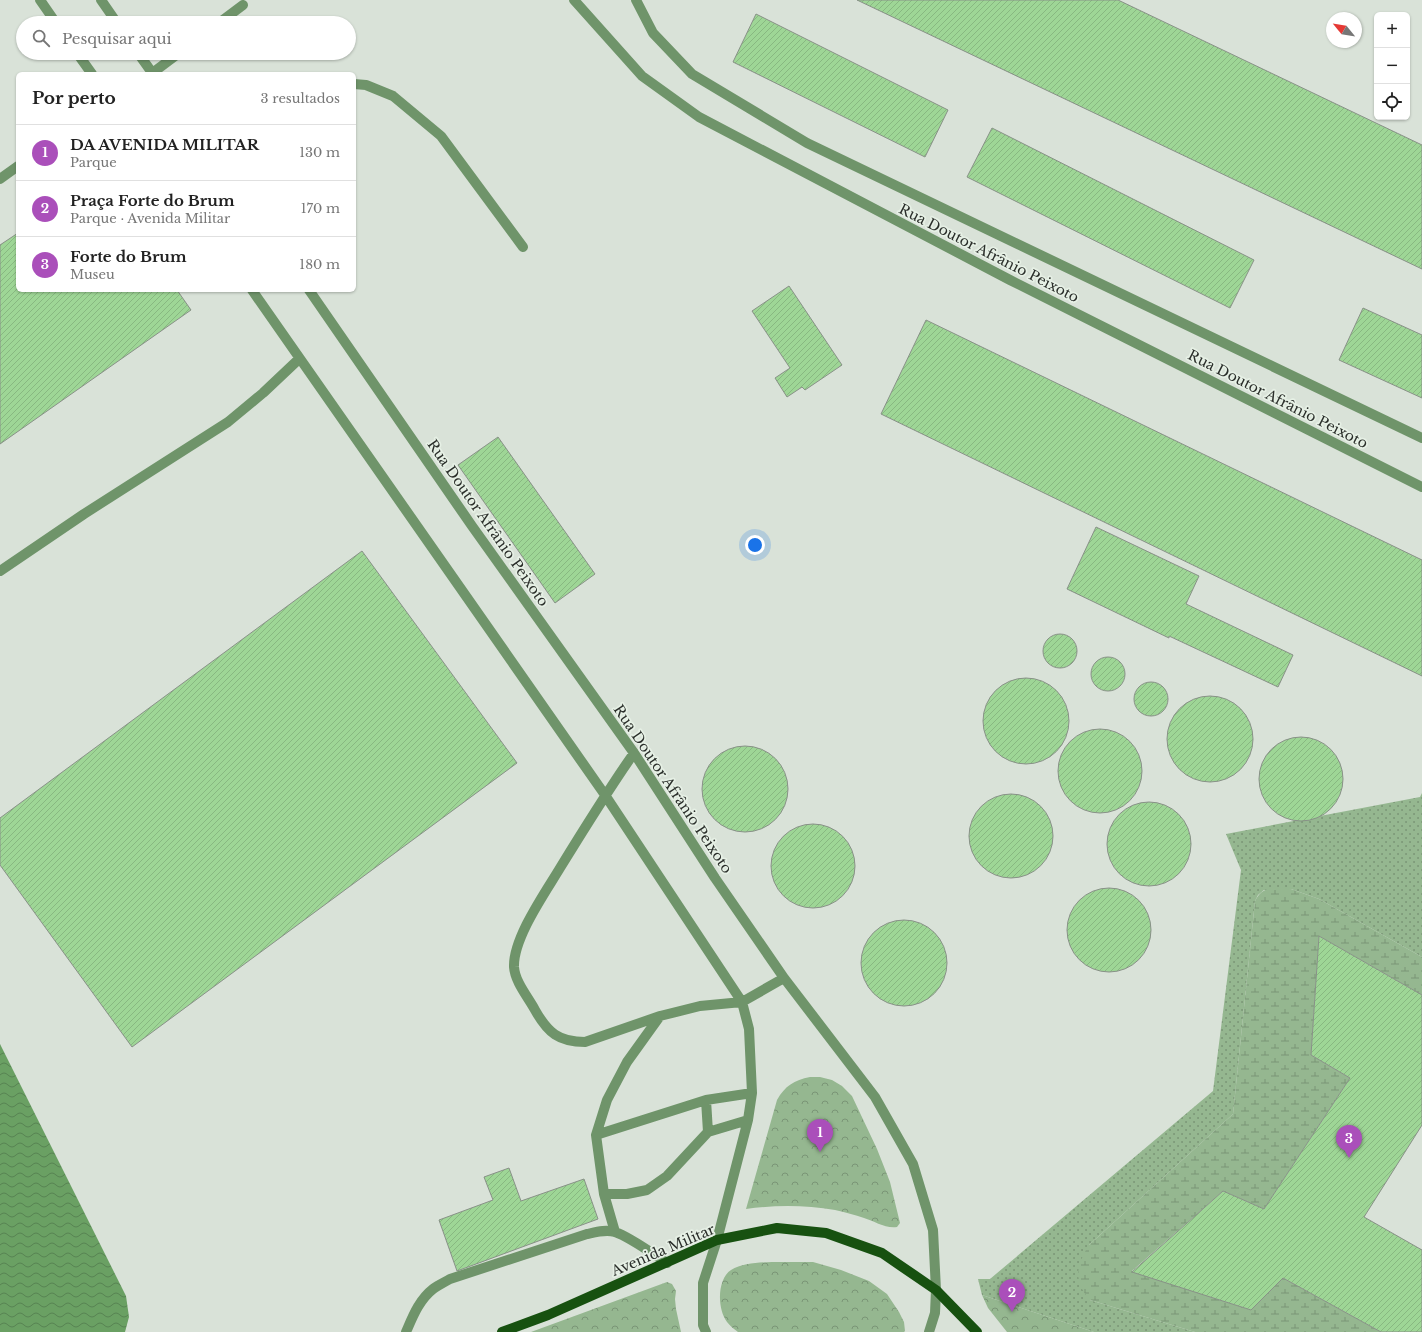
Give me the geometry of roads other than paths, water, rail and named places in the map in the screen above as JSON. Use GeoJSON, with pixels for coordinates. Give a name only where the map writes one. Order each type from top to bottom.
{"type":"FeatureCollection","features":[{"type":"Feature","properties":{"kind":"main road","name":"Avenida Militar"},"geometry":{"type":"LineString","coordinates":[[502,1332],[548,1315],[717,1240],[777,1228],[826,1233],[882,1254],[936,1290],[977,1332]]}},
{"type":"Feature","properties":{"kind":"street"},"geometry":{"type":"LineString","coordinates":[[40,0],[51,16]]}},
{"type":"Feature","properties":{"kind":"street"},"geometry":{"type":"LineString","coordinates":[[101,0],[112,16]]}},
{"type":"Feature","properties":{"kind":"street","name":"Rua Doutor Afrânio Peixoto"},"geometry":{"type":"LineString","coordinates":[[574,0],[642,76],[699,117],[1010,280],[1422,487]]}},
{"type":"Feature","properties":{"kind":"street","name":"Rua Doutor Afrânio Peixoto"},"geometry":{"type":"LineString","coordinates":[[636,0],[653,33],[692,74],[807,143],[1422,438]]}},
{"type":"Feature","properties":{"kind":"street"},"geometry":{"type":"LineString","coordinates":[[229,16],[243,5]]}},
{"type":"Feature","properties":{"kind":"street"},"geometry":{"type":"LineString","coordinates":[[82,60],[91,72]]}},
{"type":"Feature","properties":{"kind":"street"},"geometry":{"type":"LineString","coordinates":[[143,60],[151,72]]}},
{"type":"Feature","properties":{"kind":"street"},"geometry":{"type":"LineString","coordinates":[[155,72],[170,60]]}},
{"type":"Feature","properties":{"kind":"street"},"geometry":{"type":"LineString","coordinates":[[356,84],[366,85],[393,96],[441,136],[523,247]]}},
{"type":"Feature","properties":{"kind":"street"},"geometry":{"type":"LineString","coordinates":[[0,179],[16,167]]}},
{"type":"Feature","properties":{"kind":"street"},"geometry":{"type":"LineString","coordinates":[[253,292],[605,794],[742,1002],[748,1029],[752,1094],[748,1120],[717,1240],[703,1284],[703,1325],[706,1332]]}},
{"type":"Feature","properties":{"kind":"street","name":"Rua Doutor Afrânio Peixoto"},"geometry":{"type":"LineString","coordinates":[[310,292],[472,526],[634,752],[715,878],[784,978],[875,1097],[913,1164],[933,1230],[936,1290],[935,1313],[929,1332]]}},
{"type":"Feature","properties":{"kind":"street"},"geometry":{"type":"LineString","coordinates":[[0,571],[84,514],[228,422],[263,393],[299,359]]}},
{"type":"Feature","properties":{"kind":"street"},"geometry":{"type":"LineString","coordinates":[[634,752],[605,794],[526,925],[517,951],[514,966],[517,979],[543,1025],[554,1035],[572,1042],[585,1042],[660,1016],[700,1006],[742,1002],[784,978]]}},
{"type":"Feature","properties":{"kind":"street"},"geometry":{"type":"LineString","coordinates":[[615,1232],[604,1194],[596,1135],[607,1100],[627,1062],[660,1016]]}},
{"type":"Feature","properties":{"kind":"street"},"geometry":{"type":"LineString","coordinates":[[596,1135],[706,1100],[752,1094]]}},
{"type":"Feature","properties":{"kind":"street"},"geometry":{"type":"LineString","coordinates":[[706,1100],[708,1132]]}},
{"type":"Feature","properties":{"kind":"street"},"geometry":{"type":"LineString","coordinates":[[604,1194],[627,1194],[647,1190],[667,1176],[708,1132],[748,1120]]}},
{"type":"Feature","properties":{"kind":"street"},"geometry":{"type":"LineString","coordinates":[[406,1332],[417,1308],[424,1298],[434,1288],[450,1279],[587,1234],[605,1230],[615,1232],[667,1263]]}},
{"type":"Feature","properties":{"kind":"water"},"geometry":{"type":"Polygon","coordinates":[[[0,1044],[126,1296],[129,1317],[125,1332],[0,1332],[0,1044]]]}},
{"type":"Feature","properties":{"kind":"place","name":"DA AVENIDA MILITAR"},"geometry":{"type":"Point","coordinates":[820,1152]}},
{"type":"Feature","properties":{"kind":"place","name":"Forte do Brum"},"geometry":{"type":"Point","coordinates":[1349,1158]}},
{"type":"Feature","properties":{"kind":"place","name":"Praça Forte do Brum"},"geometry":{"type":"Point","coordinates":[1012,1312]}}]}
